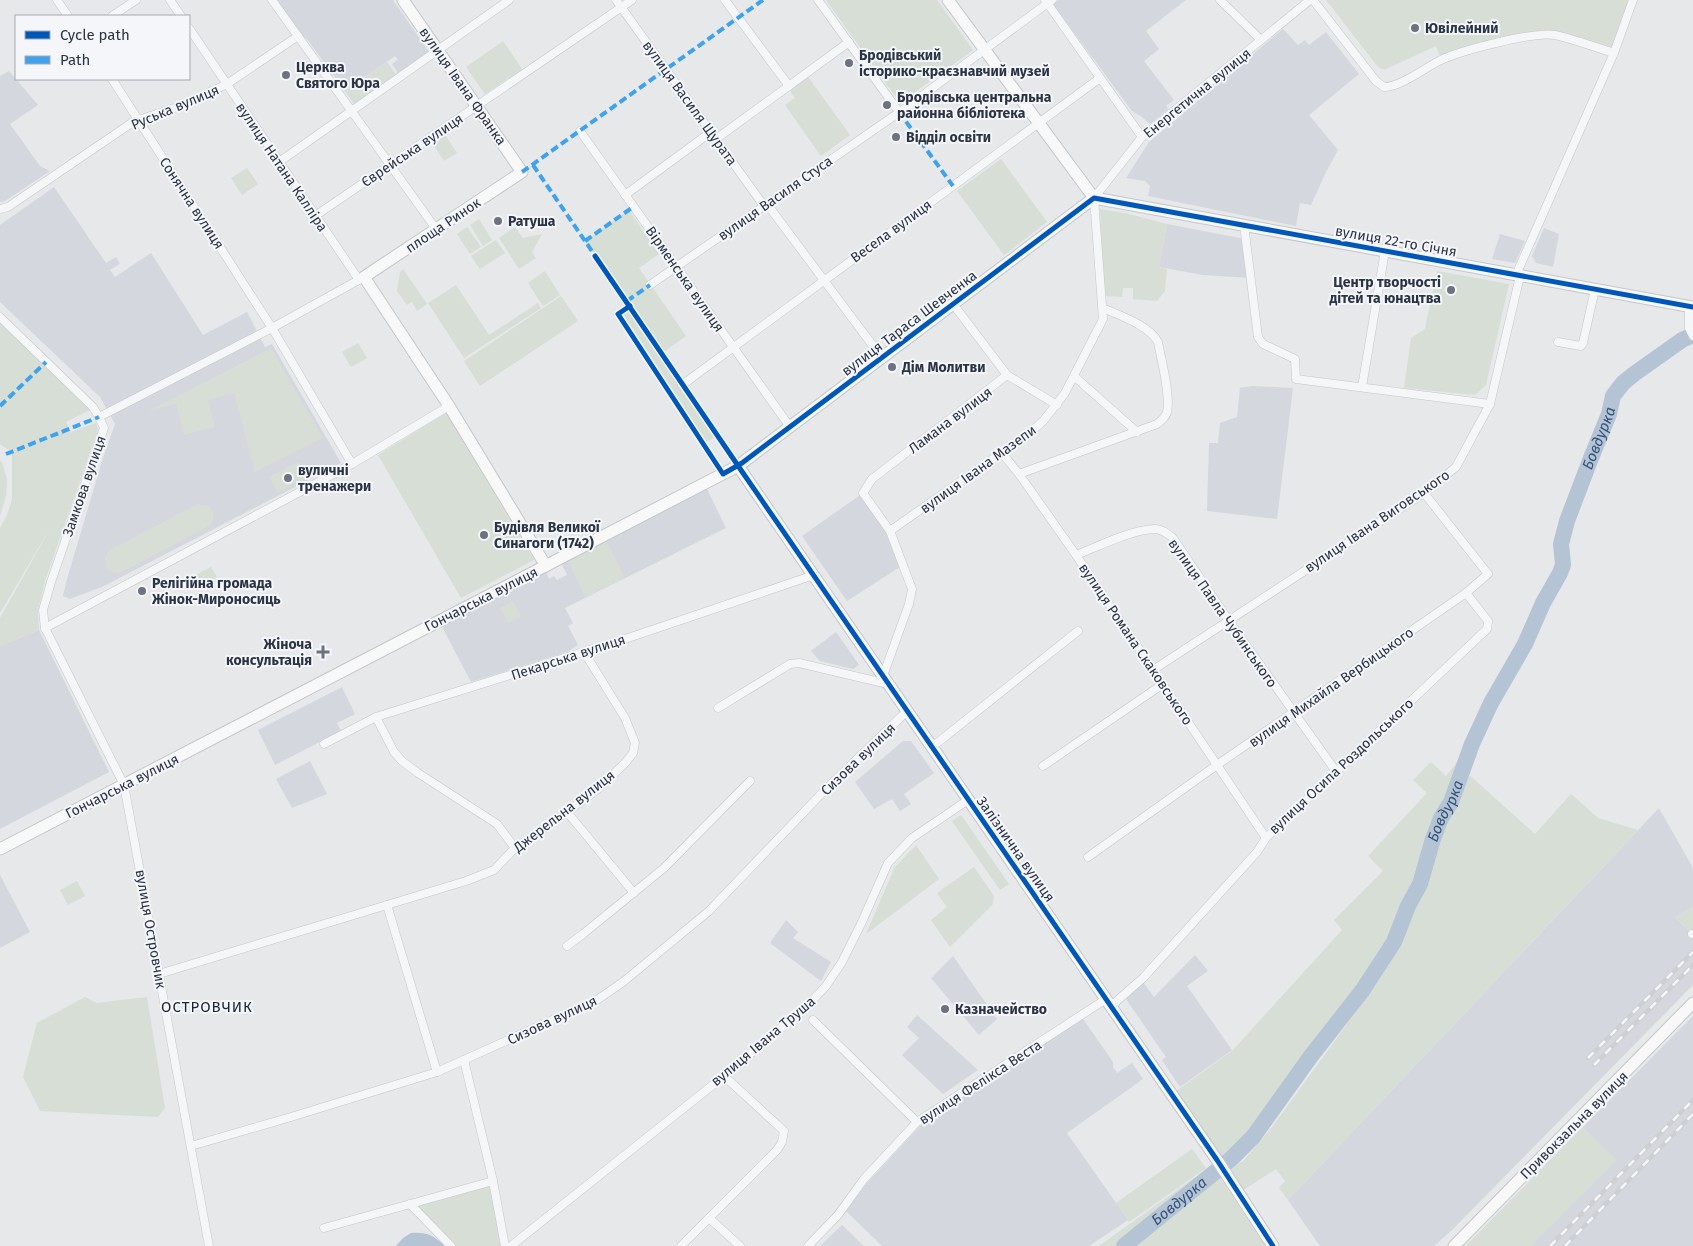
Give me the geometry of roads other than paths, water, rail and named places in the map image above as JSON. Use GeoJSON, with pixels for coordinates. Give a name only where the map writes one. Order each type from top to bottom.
{"type":"FeatureCollection","features":[{"type":"Feature","properties":{"kind":"main road","name":"вулиця Івана Франка"},"geometry":{"type":"LineString","coordinates":[[403,0],[522,172]]}},
{"type":"Feature","properties":{"kind":"main road"},"geometry":{"type":"LineString","coordinates":[[948,0],[1094,198]]}},
{"type":"Feature","properties":{"kind":"main road","name":"площа Ринок"},"geometry":{"type":"LineString","coordinates":[[362,278],[522,172]]}},
{"type":"Feature","properties":{"kind":"main road","name":"вулиця 22-го Січня"},"geometry":{"type":"LineString","coordinates":[[1094,198],[1691,307]]}},
{"type":"Feature","properties":{"kind":"main road","name":"вулиця Тараса Шевченка"},"geometry":{"type":"LineString","coordinates":[[546,566],[738,466],[1094,198]]}},
{"type":"Feature","properties":{"kind":"main road"},"geometry":{"type":"LineString","coordinates":[[362,278],[450,406]]}},
{"type":"Feature","properties":{"kind":"main road","name":"Гончарська вулиця"},"geometry":{"type":"LineString","coordinates":[[0,849],[546,566],[450,406]]}},
{"type":"Feature","properties":{"kind":"main road","name":"Залізнична вулиця"},"geometry":{"type":"LineString","coordinates":[[738,466],[1217,1160],[1273,1246]]}},
{"type":"Feature","properties":{"kind":"main road","name":"Привокзальна вулиця"},"geometry":{"type":"LineString","coordinates":[[1454,1246],[1693,1003]]}},
{"type":"Feature","properties":{"kind":"street"},"geometry":{"type":"LineString","coordinates":[[57,0],[67,15]]}},
{"type":"Feature","properties":{"kind":"street"},"geometry":{"type":"LineString","coordinates":[[114,15],[136,0]]}},
{"type":"Feature","properties":{"kind":"street"},"geometry":{"type":"LineString","coordinates":[[170,0],[180,15]]}},
{"type":"Feature","properties":{"kind":"street"},"geometry":{"type":"LineString","coordinates":[[272,0],[436,229]]}},
{"type":"Feature","properties":{"kind":"street"},"geometry":{"type":"LineString","coordinates":[[279,162],[509,0]]}},
{"type":"Feature","properties":{"kind":"street","name":"вулиця Василя Щурата"},"geometry":{"type":"LineString","coordinates":[[616,0],[765,205],[882,358]]}},
{"type":"Feature","properties":{"kind":"street","name":"Єврейська вулиця"},"geometry":{"type":"LineString","coordinates":[[316,216],[632,0]]}},
{"type":"Feature","properties":{"kind":"street"},"geometry":{"type":"LineString","coordinates":[[725,0],[789,86]]}},
{"type":"Feature","properties":{"kind":"street"},"geometry":{"type":"LineString","coordinates":[[818,0],[899,112]]}},
{"type":"Feature","properties":{"kind":"street"},"geometry":{"type":"LineString","coordinates":[[1220,0],[1261,40]]}},
{"type":"Feature","properties":{"kind":"street"},"geometry":{"type":"LineString","coordinates":[[1311,0],[1376,81],[1384,87],[1395,84],[1441,60],[1458,54],[1536,35],[1553,35],[1614,53]]}},
{"type":"Feature","properties":{"kind":"street","name":"Енергетична вулиця"},"geometry":{"type":"LineString","coordinates":[[1094,198],[1142,137],[1311,0]]}},
{"type":"Feature","properties":{"kind":"street","name":"вулиця Івана Виговського"},"geometry":{"type":"LineString","coordinates":[[1153,670],[1424,493],[1456,467],[1490,404],[1518,275],[1614,53],[1633,0]]}},
{"type":"Feature","properties":{"kind":"street"},"geometry":{"type":"LineString","coordinates":[[1048,1],[1142,137]]}},
{"type":"Feature","properties":{"kind":"street","name":"вулиця Василя Стуса"},"geometry":{"type":"LineString","coordinates":[[650,285],[899,112],[1048,1]]}},
{"type":"Feature","properties":{"kind":"street","name":"вулиця Натана Калліра"},"geometry":{"type":"LineString","coordinates":[[190,29],[316,216],[362,278]]}},
{"type":"Feature","properties":{"kind":"street","name":"Руська вулиця"},"geometry":{"type":"LineString","coordinates":[[0,209],[8,207],[133,122],[180,106],[227,84],[298,36]]}},
{"type":"Feature","properties":{"kind":"street"},"geometry":{"type":"LineString","coordinates":[[625,196],[789,86],[848,42]]}},
{"type":"Feature","properties":{"kind":"street","name":"Весела вулиця"},"geometry":{"type":"LineString","coordinates":[[682,385],[1100,78]]}},
{"type":"Feature","properties":{"kind":"street","name":"Сонячна вулиця"},"geometry":{"type":"LineString","coordinates":[[113,80],[272,328],[352,464]]}},
{"type":"Feature","properties":{"kind":"street","name":"Вірменська вулиця"},"geometry":{"type":"LineString","coordinates":[[580,131],[790,427]]}},
{"type":"Feature","properties":{"kind":"street","name":"вулиця Івана Мазепи"},"geometry":{"type":"LineString","coordinates":[[890,531],[1031,432],[1056,405],[1074,376],[1103,319],[1094,198]]}},
{"type":"Feature","properties":{"kind":"street"},"geometry":{"type":"LineString","coordinates":[[1244,225],[1258,337],[1263,344],[1295,359],[1296,379],[1490,404]]}},
{"type":"Feature","properties":{"kind":"street"},"geometry":{"type":"LineString","coordinates":[[1362,387],[1385,251]]}},
{"type":"Feature","properties":{"kind":"street","name":"площа Ринок"},"geometry":{"type":"LineString","coordinates":[[272,328],[362,278]]}},
{"type":"Feature","properties":{"kind":"street"},"geometry":{"type":"LineString","coordinates":[[1558,342],[1581,346],[1583,344],[1594,289]]}},
{"type":"Feature","properties":{"kind":"street"},"geometry":{"type":"LineString","coordinates":[[953,304],[1007,375],[1056,405]]}},
{"type":"Feature","properties":{"kind":"street"},"geometry":{"type":"LineString","coordinates":[[1691,307],[1689,328],[1693,336]]}},
{"type":"Feature","properties":{"kind":"street"},"geometry":{"type":"LineString","coordinates":[[1019,474],[1158,424],[1164,418],[1167,411],[1167,397],[1158,342],[1147,329],[1103,308]]}},
{"type":"Feature","properties":{"kind":"street"},"geometry":{"type":"LineString","coordinates":[[0,317],[93,407],[99,417]]}},
{"type":"Feature","properties":{"kind":"street","name":"Замкова вулиця"},"geometry":{"type":"LineString","coordinates":[[44,628],[43,610],[50,582],[104,428],[99,417],[272,328]]}},
{"type":"Feature","properties":{"kind":"street","name":"Ламана вулиця"},"geometry":{"type":"LineString","coordinates":[[890,531],[863,493],[872,479],[1007,375]]}},
{"type":"Feature","properties":{"kind":"street"},"geometry":{"type":"LineString","coordinates":[[1074,376],[1137,432]]}},
{"type":"Feature","properties":{"kind":"street"},"geometry":{"type":"LineString","coordinates":[[44,628],[352,464],[450,406]]}},
{"type":"Feature","properties":{"kind":"street","name":"вулиця Романа Скаковського"},"geometry":{"type":"LineString","coordinates":[[1002,453],[1076,555],[1266,838]]}},
{"type":"Feature","properties":{"kind":"street","name":"вулиця Михайла Вербицького"},"geometry":{"type":"LineString","coordinates":[[1088,857],[1217,765],[1466,594],[1488,574],[1424,493]]}},
{"type":"Feature","properties":{"kind":"street","name":"вулиця Павла Чубинського"},"geometry":{"type":"LineString","coordinates":[[1076,555],[1126,535],[1156,529],[1173,538],[1228,621],[1335,770]]}},
{"type":"Feature","properties":{"kind":"street"},"geometry":{"type":"LineString","coordinates":[[718,708],[790,664],[799,663],[885,680],[910,604],[912,588],[890,531]]}},
{"type":"Feature","properties":{"kind":"street","name":"Пекарська вулиця"},"geometry":{"type":"LineString","coordinates":[[324,744],[376,717],[584,652],[814,576]]}},
{"type":"Feature","properties":{"kind":"street","name":"вулиця Осипа Роздольського"},"geometry":{"type":"LineString","coordinates":[[1108,1003],[1143,978],[1257,852],[1266,838],[1335,770],[1487,629],[1488,621],[1466,594]]}},
{"type":"Feature","properties":{"kind":"street","name":"вулиця Островчик"},"geometry":{"type":"LineString","coordinates":[[44,628],[124,785],[210,1246]]}},
{"type":"Feature","properties":{"kind":"street"},"geometry":{"type":"LineString","coordinates":[[932,747],[1078,631]]}},
{"type":"Feature","properties":{"kind":"street","name":"Джерельна вулиця"},"geometry":{"type":"LineString","coordinates":[[159,974],[388,905],[494,870],[515,848],[598,789],[626,762],[633,752],[635,743],[624,718],[584,652]]}},
{"type":"Feature","properties":{"kind":"street"},"geometry":{"type":"LineString","coordinates":[[1043,766],[1163,684]]}},
{"type":"Feature","properties":{"kind":"street","name":"Сизова вулиця"},"geometry":{"type":"LineString","coordinates":[[191,1146],[437,1072],[597,1000],[622,982],[708,911],[824,791],[907,711]]}},
{"type":"Feature","properties":{"kind":"street"},"geometry":{"type":"LineString","coordinates":[[376,717],[394,752],[402,761],[497,824],[515,848]]}},
{"type":"Feature","properties":{"kind":"street"},"geometry":{"type":"LineString","coordinates":[[567,946],[664,868],[750,781]]}},
{"type":"Feature","properties":{"kind":"street","name":"вулиця Івана Труша"},"geometry":{"type":"LineString","coordinates":[[511,1246],[724,1076],[802,1010],[826,986],[842,962],[888,863],[912,838],[968,800]]}},
{"type":"Feature","properties":{"kind":"street"},"geometry":{"type":"LineString","coordinates":[[567,812],[634,893]]}},
{"type":"Feature","properties":{"kind":"street"},"geometry":{"type":"LineString","coordinates":[[388,905],[437,1072]]}},
{"type":"Feature","properties":{"kind":"street","name":"вулиця Фелікса Веста"},"geometry":{"type":"LineString","coordinates":[[808,1246],[838,1215],[864,1179],[917,1122],[1108,1003]]}},
{"type":"Feature","properties":{"kind":"street"},"geometry":{"type":"LineString","coordinates":[[813,1020],[917,1122]]}},
{"type":"Feature","properties":{"kind":"street"},"geometry":{"type":"LineString","coordinates":[[464,1060],[493,1182],[505,1246]]}},
{"type":"Feature","properties":{"kind":"street"},"geometry":{"type":"LineString","coordinates":[[681,1246],[777,1150],[782,1142],[784,1131],[724,1076]]}},
{"type":"Feature","properties":{"kind":"street"},"geometry":{"type":"LineString","coordinates":[[324,1228],[493,1182]]}},
{"type":"Feature","properties":{"kind":"street"},"geometry":{"type":"LineString","coordinates":[[410,1204],[451,1246]]}},
{"type":"Feature","properties":{"kind":"street"},"geometry":{"type":"LineString","coordinates":[[709,1218],[740,1246]]}},
{"type":"Feature","properties":{"kind":"water"},"geometry":{"type":"Polygon","coordinates":[[[411,1233],[430,1235],[445,1246],[396,1246],[411,1233]]]}},
{"type":"Feature","properties":{"kind":"waterway","name":"Бовдурка"},"geometry":{"type":"LineString","coordinates":[[1124,1246],[1231,1159],[1253,1137],[1311,1056],[1362,991],[1394,942],[1408,906],[1420,884],[1433,839],[1441,818],[1451,802],[1472,744],[1491,703],[1525,644],[1543,603],[1560,573],[1563,565],[1561,544],[1567,521],[1609,414],[1613,396],[1623,383],[1634,374],[1682,340],[1693,335]]}},
{"type":"Feature","properties":{"kind":"railway"},"geometry":{"type":"LineString","coordinates":[[1588,1058],[1693,952]]}},
{"type":"Feature","properties":{"kind":"railway"},"geometry":{"type":"LineString","coordinates":[[1594,1065],[1693,965]]}},
{"type":"Feature","properties":{"kind":"railway"},"geometry":{"type":"LineString","coordinates":[[1550,1246],[1693,1100]]}},
{"type":"Feature","properties":{"kind":"railway"},"geometry":{"type":"LineString","coordinates":[[1565,1246],[1693,1114]]}},
{"type":"Feature","properties":{"kind":"place","name":"Ювілейний"},"geometry":{"type":"Point","coordinates":[1415,28]}},
{"type":"Feature","properties":{"kind":"place","name":"Бродівський історико-краєзнавчий музей"},"geometry":{"type":"Point","coordinates":[849,63]}},
{"type":"Feature","properties":{"kind":"place","name":"Церква Святого Юра"},"geometry":{"type":"Point","coordinates":[286,75]}},
{"type":"Feature","properties":{"kind":"place","name":"Бродівська центральна районна бібліотека"},"geometry":{"type":"Point","coordinates":[887,105]}},
{"type":"Feature","properties":{"kind":"place","name":"Відділ освіти"},"geometry":{"type":"Point","coordinates":[896,137]}},
{"type":"Feature","properties":{"kind":"place","name":"Ратуша"},"geometry":{"type":"Point","coordinates":[498,221]}},
{"type":"Feature","properties":{"kind":"place","name":"Центр творчості дітей та юнацтва"},"geometry":{"type":"Point","coordinates":[1451,290]}},
{"type":"Feature","properties":{"kind":"place","name":"Дім Молитви"},"geometry":{"type":"Point","coordinates":[892,367]}},
{"type":"Feature","properties":{"kind":"place","name":"вуличні тренажери"},"geometry":{"type":"Point","coordinates":[288,478]}},
{"type":"Feature","properties":{"kind":"place","name":"Будівля Великої Синагоги (1742)"},"geometry":{"type":"Point","coordinates":[484,535]}},
{"type":"Feature","properties":{"kind":"place","name":"Релігійна громада Жінок-Мироносиць"},"geometry":{"type":"Point","coordinates":[142,591]}},
{"type":"Feature","properties":{"kind":"place","name":"Жіноча консультація"},"geometry":{"type":"Point","coordinates":[323,652]}},
{"type":"Feature","properties":{"kind":"place","name":"Казначейство"},"geometry":{"type":"Point","coordinates":[945,1009]}},
{"type":"Feature","properties":{"kind":"district","name":"ОСТРОВЧИК"},"geometry":{"type":"Point","coordinates":[207,1007]}}]}
